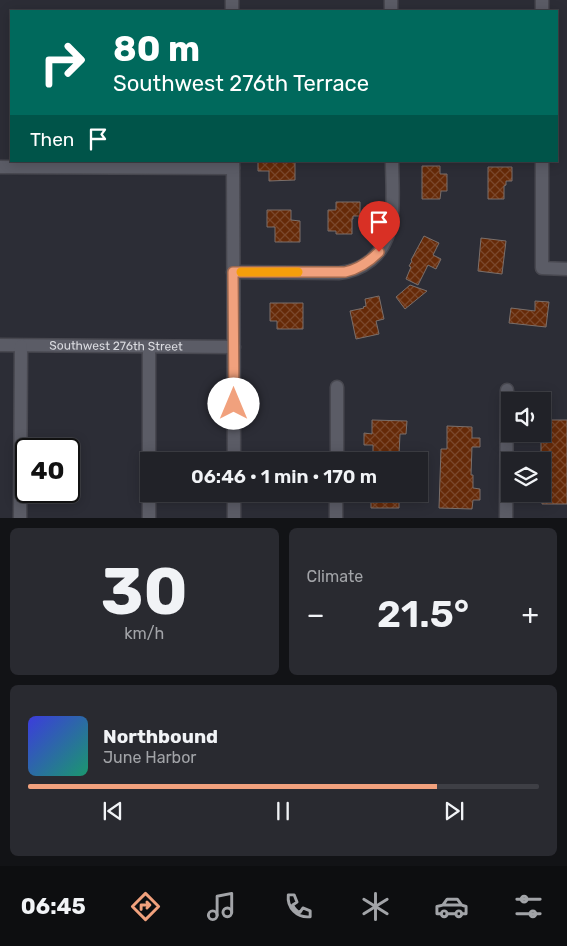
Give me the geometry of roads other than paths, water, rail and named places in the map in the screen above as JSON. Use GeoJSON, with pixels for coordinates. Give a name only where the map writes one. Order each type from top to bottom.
{"type":"FeatureCollection","features":[{"type":"Feature","properties":{"kind":"street"},"geometry":{"type":"LineString","coordinates":[[233,272],[345,272],[360,267],[374,258],[388,235],[392,222],[392,162]]}},
{"type":"Feature","properties":{"kind":"street"},"geometry":{"type":"LineString","coordinates":[[542,162],[542,268],[567,269]]}},
{"type":"Feature","properties":{"kind":"street"},"geometry":{"type":"LineString","coordinates":[[0,167],[233,165],[234,452]]}},
{"type":"Feature","properties":{"kind":"street","name":"Southwest 276th Street"},"geometry":{"type":"LineString","coordinates":[[0,345],[234,347]]}},
{"type":"Feature","properties":{"kind":"street"},"geometry":{"type":"LineString","coordinates":[[20,518],[21,346]]}},
{"type":"Feature","properties":{"kind":"street"},"geometry":{"type":"LineString","coordinates":[[149,347],[149,452]]}},
{"type":"Feature","properties":{"kind":"street"},"geometry":{"type":"LineString","coordinates":[[337,386],[337,452]]}},
{"type":"Feature","properties":{"kind":"street"},"geometry":{"type":"LineString","coordinates":[[506,518],[507,390]]}},
{"type":"Feature","properties":{"kind":"street"},"geometry":{"type":"LineString","coordinates":[[149,502],[149,518]]}},
{"type":"Feature","properties":{"kind":"street"},"geometry":{"type":"LineString","coordinates":[[234,502],[234,518]]}},
{"type":"Feature","properties":{"kind":"street"},"geometry":{"type":"LineString","coordinates":[[336,502],[336,518]]}}]}
